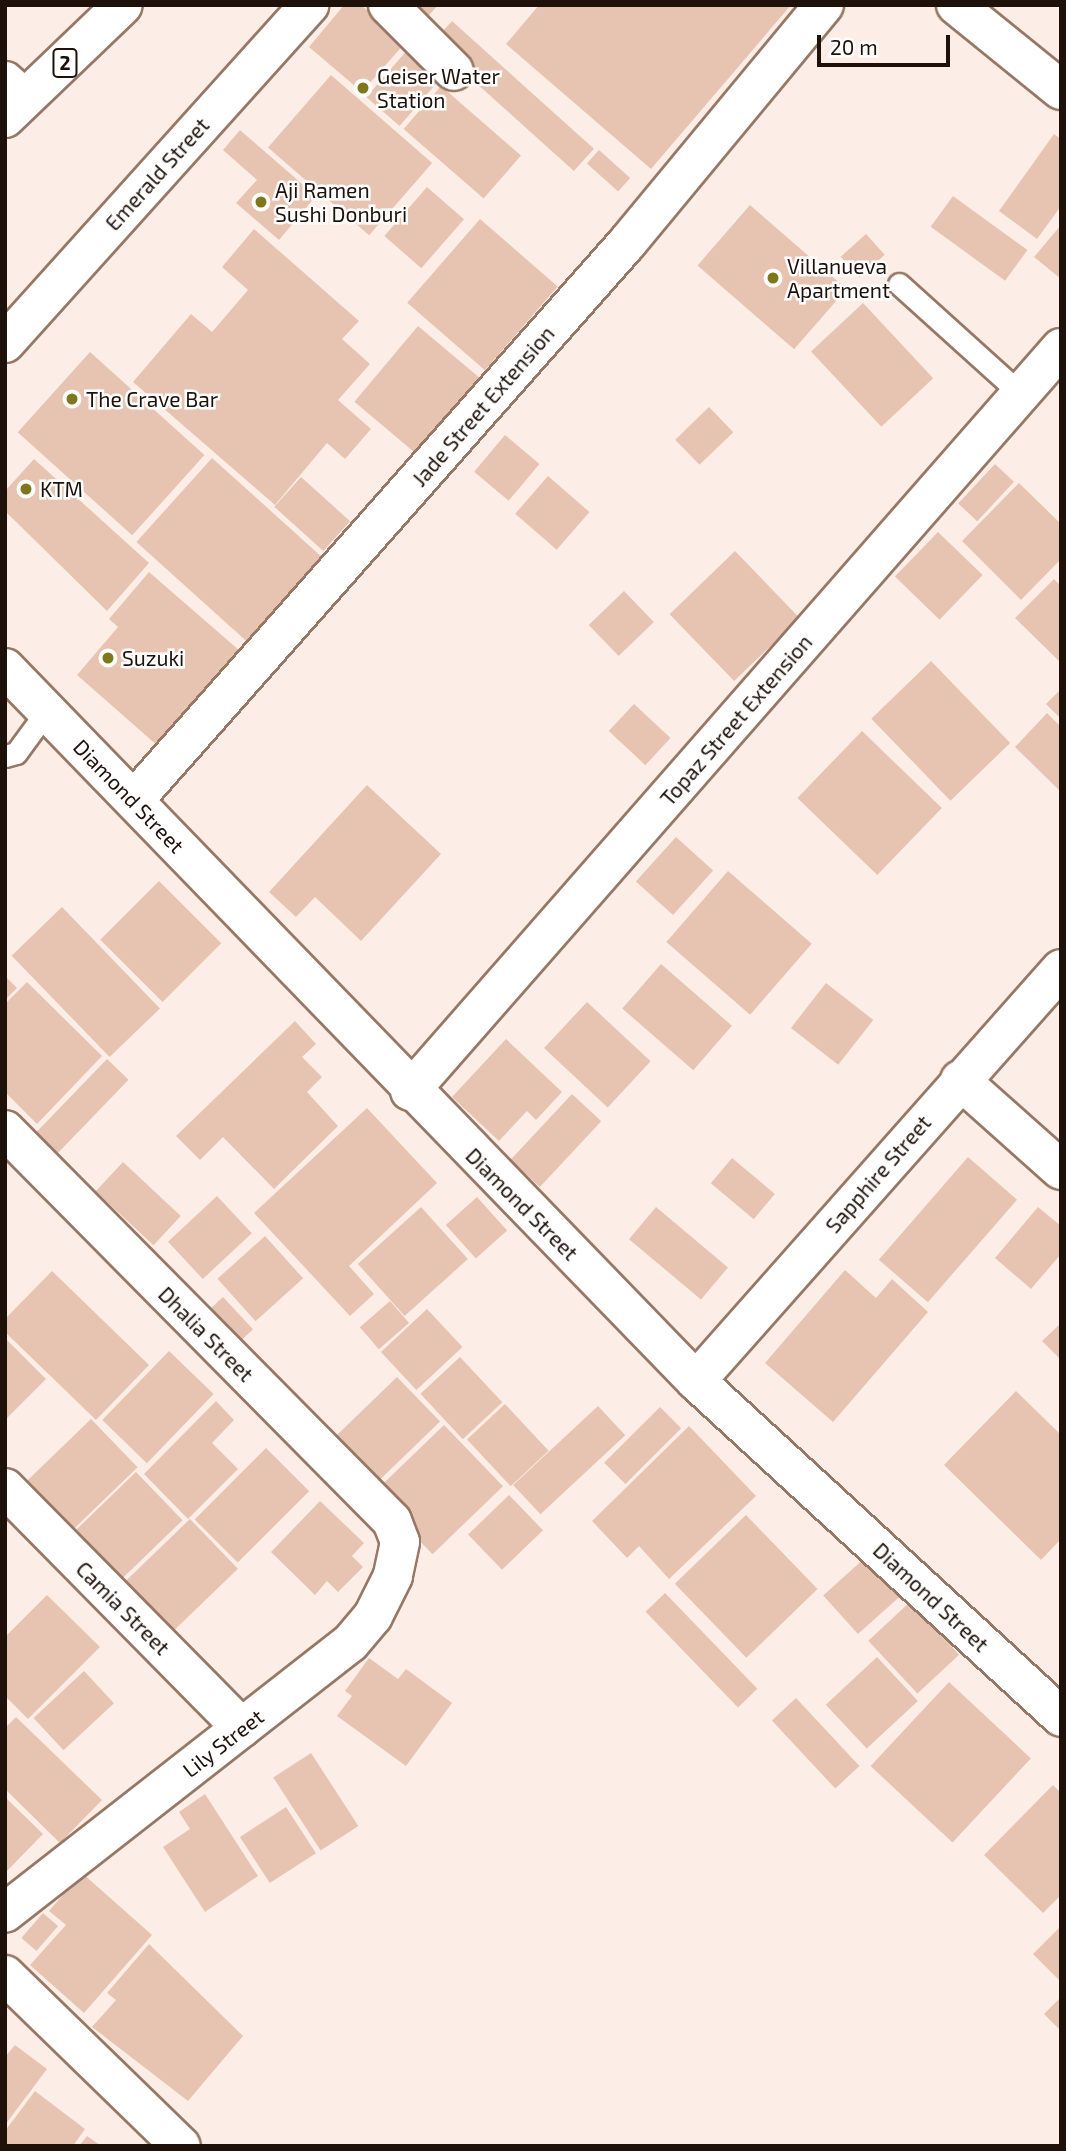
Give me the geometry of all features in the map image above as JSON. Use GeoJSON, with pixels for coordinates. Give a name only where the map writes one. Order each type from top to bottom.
{"type":"FeatureCollection","features":[{"type":"Feature","properties":{"kind":"main road","name":"2"},"geometry":{"type":"LineString","coordinates":[[11,99],[123,5]]}},
{"type":"Feature","properties":{"kind":"main road","name":"Emerald Street"},"geometry":{"type":"LineString","coordinates":[[5,343],[309,5]]}},
{"type":"Feature","properties":{"kind":"main road"},"geometry":{"type":"LineString","coordinates":[[388,5],[454,71]]}},
{"type":"Feature","properties":{"kind":"main road","name":"Jade Street Extension"},"geometry":{"type":"LineString","coordinates":[[134,800],[627,243],[824,5]]}},
{"type":"Feature","properties":{"kind":"main road"},"geometry":{"type":"LineString","coordinates":[[956,5],[1061,90]]}},
{"type":"Feature","properties":{"kind":"main road","name":"Topaz Street Extension"},"geometry":{"type":"LineString","coordinates":[[410,1091],[1061,348]]}},
{"type":"Feature","properties":{"kind":"main road","name":"Diamond Street"},"geometry":{"type":"LineString","coordinates":[[5,668],[410,1091],[696,1381],[1061,1717]]}},
{"type":"Feature","properties":{"kind":"main road","name":"Sapphire Street"},"geometry":{"type":"LineString","coordinates":[[696,1381],[1061,969]]}},
{"type":"Feature","properties":{"kind":"main road"},"geometry":{"type":"LineString","coordinates":[[960,1080],[1061,1170]]}},
{"type":"Feature","properties":{"kind":"main road","name":"Dhalia Street"},"geometry":{"type":"LineString","coordinates":[[5,1130],[392,1521],[400,1542]]}},
{"type":"Feature","properties":{"kind":"main road","name":"Camia Street"},"geometry":{"type":"LineString","coordinates":[[5,1488],[242,1728]]}},
{"type":"Feature","properties":{"kind":"main road","name":"Lily Street"},"geometry":{"type":"LineString","coordinates":[[5,1913],[350,1643],[373,1616],[393,1576],[400,1542]]}},
{"type":"Feature","properties":{"kind":"main road"},"geometry":{"type":"LineString","coordinates":[[5,1975],[181,2146]]}},
{"type":"Feature","properties":{"kind":"lane"},"geometry":{"type":"LineString","coordinates":[[899,284],[1022,395]]}},
{"type":"Feature","properties":{"kind":"lane"},"geometry":{"type":"LineString","coordinates":[[5,757],[16,753],[46,712]]}},
{"type":"Feature","properties":{"kind":"building"},"geometry":{"type":"Polygon","coordinates":[[[344,5],[361,5],[405,43],[362,92],[309,47],[344,5]]]}},
{"type":"Feature","properties":{"kind":"building"},"geometry":{"type":"Polygon","coordinates":[[[406,5],[438,5],[424,21],[406,5]]]}},
{"type":"Feature","properties":{"kind":"building"},"geometry":{"type":"Polygon","coordinates":[[[539,5],[791,5],[651,169],[506,44],[539,5]]]}},
{"type":"Feature","properties":{"kind":"building"},"geometry":{"type":"Polygon","coordinates":[[[452,21],[594,149],[574,171],[432,43],[452,21]]]}},
{"type":"Feature","properties":{"kind":"building"},"geometry":{"type":"Polygon","coordinates":[[[409,48],[442,77],[400,126],[366,97],[409,48]]]}},
{"type":"Feature","properties":{"kind":"building"},"geometry":{"type":"Polygon","coordinates":[[[331,75],[432,163],[369,235],[268,147],[331,75]]]}},
{"type":"Feature","properties":{"kind":"building"},"geometry":{"type":"Polygon","coordinates":[[[441,86],[521,156],[484,199],[404,129],[441,86]]]}},
{"type":"Feature","properties":{"kind":"building"},"geometry":{"type":"Polygon","coordinates":[[[240,130],[316,196],[279,240],[236,203],[257,180],[223,150],[240,130]]]}},
{"type":"Feature","properties":{"kind":"building"},"geometry":{"type":"Polygon","coordinates":[[[1054,134],[1061,139],[1061,206],[1037,239],[999,211],[1054,134]]]}},
{"type":"Feature","properties":{"kind":"building"},"geometry":{"type":"Polygon","coordinates":[[[599,150],[630,178],[618,191],[587,163],[599,150]]]}},
{"type":"Feature","properties":{"kind":"building"},"geometry":{"type":"Polygon","coordinates":[[[427,187],[464,219],[421,268],[384,236],[427,187]]]}},
{"type":"Feature","properties":{"kind":"building"},"geometry":{"type":"Polygon","coordinates":[[[953,196],[1027,250],[1005,281],[931,227],[953,196]]]}},
{"type":"Feature","properties":{"kind":"building","name":"Villanueva Apartment"},"geometry":{"type":"Polygon","coordinates":[[[750,205],[847,289],[794,349],[698,265],[750,205]]]}},
{"type":"Feature","properties":{"kind":"building"},"geometry":{"type":"Polygon","coordinates":[[[480,219],[558,287],[485,370],[407,303],[480,219]]]}},
{"type":"Feature","properties":{"kind":"building"},"geometry":{"type":"Polygon","coordinates":[[[1061,225],[1061,279],[1034,257],[1061,225]]]}},
{"type":"Feature","properties":{"kind":"building"},"geometry":{"type":"Polygon","coordinates":[[[254,229],[359,321],[342,339],[370,364],[338,400],[371,429],[345,459],[327,443],[275,505],[133,382],[191,314],[212,332],[248,290],[222,267],[254,229]]]}},
{"type":"Feature","properties":{"kind":"building"},"geometry":{"type":"Polygon","coordinates":[[[866,234],[885,255],[859,278],[841,257],[866,234]]]}},
{"type":"Feature","properties":{"kind":"building"},"geometry":{"type":"Polygon","coordinates":[[[863,303],[933,378],[881,427],[811,351],[863,303]]]}},
{"type":"Feature","properties":{"kind":"building"},"geometry":{"type":"Polygon","coordinates":[[[418,326],[479,377],[416,453],[354,402],[418,326]]]}},
{"type":"Feature","properties":{"kind":"building"},"geometry":{"type":"Polygon","coordinates":[[[90,352],[204,455],[132,535],[18,432],[90,352]]]}},
{"type":"Feature","properties":{"kind":"building"},"geometry":{"type":"Polygon","coordinates":[[[709,407],[733,432],[700,465],[675,440],[709,407]]]}},
{"type":"Feature","properties":{"kind":"building"},"geometry":{"type":"Polygon","coordinates":[[[505,435],[539,464],[509,501],[474,472],[505,435]]]}},
{"type":"Feature","properties":{"kind":"building"},"geometry":{"type":"Polygon","coordinates":[[[212,458],[323,558],[247,642],[136,542],[212,458]]]}},
{"type":"Feature","properties":{"kind":"building"},"geometry":{"type":"Polygon","coordinates":[[[34,459],[149,563],[107,611],[5,511],[5,491],[34,459]]]}},
{"type":"Feature","properties":{"kind":"building"},"geometry":{"type":"Polygon","coordinates":[[[995,464],[1014,482],[977,521],[958,503],[995,464]]]}},
{"type":"Feature","properties":{"kind":"building"},"geometry":{"type":"Polygon","coordinates":[[[548,476],[590,512],[557,550],[515,514],[548,476]]]}},
{"type":"Feature","properties":{"kind":"building"},"geometry":{"type":"Polygon","coordinates":[[[301,477],[350,521],[323,551],[274,507],[301,477]]]}},
{"type":"Feature","properties":{"kind":"building"},"geometry":{"type":"Polygon","coordinates":[[[1019,483],[1061,524],[1061,559],[1021,600],[962,541],[1019,483]]]}},
{"type":"Feature","properties":{"kind":"building"},"geometry":{"type":"Polygon","coordinates":[[[938,532],[983,575],[940,620],[895,577],[938,532]]]}},
{"type":"Feature","properties":{"kind":"building"},"geometry":{"type":"Polygon","coordinates":[[[735,551],[800,618],[734,681],[670,614],[735,551]]]}},
{"type":"Feature","properties":{"kind":"building"},"geometry":{"type":"Polygon","coordinates":[[[149,572],[240,651],[159,747],[77,675],[118,627],[109,619],[149,572]]]}},
{"type":"Feature","properties":{"kind":"building"},"geometry":{"type":"Polygon","coordinates":[[[1054,579],[1061,586],[1061,663],[1015,618],[1054,579]]]}},
{"type":"Feature","properties":{"kind":"building"},"geometry":{"type":"Polygon","coordinates":[[[624,591],[654,622],[619,656],[589,625],[624,591]]]}},
{"type":"Feature","properties":{"kind":"building"},"geometry":{"type":"Polygon","coordinates":[[[931,661],[1010,743],[950,801],[871,719],[931,661]]]}},
{"type":"Feature","properties":{"kind":"building"},"geometry":{"type":"Polygon","coordinates":[[[1061,689],[1061,719],[1046,704],[1061,689]]]}},
{"type":"Feature","properties":{"kind":"building"},"geometry":{"type":"Polygon","coordinates":[[[634,704],[671,738],[645,765],[609,731],[634,704]]]}},
{"type":"Feature","properties":{"kind":"building"},"geometry":{"type":"Polygon","coordinates":[[[1047,713],[1061,727],[1061,792],[1015,747],[1047,713]]]}},
{"type":"Feature","properties":{"kind":"building"},"geometry":{"type":"Polygon","coordinates":[[[862,731],[942,808],[877,875],[797,798],[862,731]]]}},
{"type":"Feature","properties":{"kind":"building"},"geometry":{"type":"Polygon","coordinates":[[[367,785],[441,854],[361,941],[315,897],[296,917],[269,892],[367,785]]]}},
{"type":"Feature","properties":{"kind":"building"},"geometry":{"type":"Polygon","coordinates":[[[676,837],[713,870],[673,915],[636,882],[676,837]]]}},
{"type":"Feature","properties":{"kind":"building"},"geometry":{"type":"Polygon","coordinates":[[[728,871],[812,944],[750,1015],[666,942],[728,871]]]}},
{"type":"Feature","properties":{"kind":"building"},"geometry":{"type":"Polygon","coordinates":[[[159,881],[221,943],[163,1002],[100,940],[159,881]]]}},
{"type":"Feature","properties":{"kind":"building"},"geometry":{"type":"Polygon","coordinates":[[[62,907],[160,1008],[110,1057],[12,956],[62,907]]]}},
{"type":"Feature","properties":{"kind":"building"},"geometry":{"type":"Polygon","coordinates":[[[661,964],[732,1026],[693,1070],[622,1009],[661,964]]]}},
{"type":"Feature","properties":{"kind":"building"},"geometry":{"type":"Polygon","coordinates":[[[5,976],[17,988],[5,1000],[5,976]]]}},
{"type":"Feature","properties":{"kind":"building"},"geometry":{"type":"Polygon","coordinates":[[[27,982],[102,1056],[37,1124],[5,1092],[5,1004],[27,982]]]}},
{"type":"Feature","properties":{"kind":"building"},"geometry":{"type":"Polygon","coordinates":[[[826,983],[873,1020],[838,1065],[791,1028],[826,983]]]}},
{"type":"Feature","properties":{"kind":"building"},"geometry":{"type":"Polygon","coordinates":[[[587,1002],[651,1061],[608,1107],[544,1048],[587,1002]]]}},
{"type":"Feature","properties":{"kind":"building"},"geometry":{"type":"Polygon","coordinates":[[[295,1021],[316,1044],[302,1057],[322,1077],[307,1092],[338,1126],[274,1189],[223,1137],[200,1160],[176,1136],[295,1021]]]}},
{"type":"Feature","properties":{"kind":"building"},"geometry":{"type":"Polygon","coordinates":[[[506,1039],[562,1092],[536,1120],[527,1111],[499,1141],[452,1097],[506,1039]]]}},
{"type":"Feature","properties":{"kind":"building"},"geometry":{"type":"Polygon","coordinates":[[[107,1059],[129,1080],[54,1157],[33,1136],[107,1059]]]}},
{"type":"Feature","properties":{"kind":"building"},"geometry":{"type":"Polygon","coordinates":[[[572,1094],[601,1121],[540,1187],[511,1160],[572,1094]]]}},
{"type":"Feature","properties":{"kind":"building"},"geometry":{"type":"Polygon","coordinates":[[[367,1108],[437,1183],[349,1266],[374,1294],[350,1316],[254,1213],[367,1108]]]}},
{"type":"Feature","properties":{"kind":"building"},"geometry":{"type":"Polygon","coordinates":[[[968,1157],[1017,1200],[928,1302],[879,1260],[968,1157]]]}},
{"type":"Feature","properties":{"kind":"building"},"geometry":{"type":"Polygon","coordinates":[[[732,1158],[775,1194],[754,1219],[711,1183],[732,1158]]]}},
{"type":"Feature","properties":{"kind":"building"},"geometry":{"type":"Polygon","coordinates":[[[123,1162],[181,1216],[153,1245],[96,1191],[123,1162]]]}},
{"type":"Feature","properties":{"kind":"building"},"geometry":{"type":"Polygon","coordinates":[[[217,1196],[252,1233],[203,1279],[168,1242],[217,1196]]]}},
{"type":"Feature","properties":{"kind":"building"},"geometry":{"type":"Polygon","coordinates":[[[477,1197],[507,1230],[476,1259],[446,1225],[477,1197]]]}},
{"type":"Feature","properties":{"kind":"building"},"geometry":{"type":"Polygon","coordinates":[[[421,1207],[468,1259],[405,1316],[358,1264],[421,1207]]]}},
{"type":"Feature","properties":{"kind":"building"},"geometry":{"type":"Polygon","coordinates":[[[656,1207],[728,1267],[701,1300],[629,1239],[656,1207]]]}},
{"type":"Feature","properties":{"kind":"building"},"geometry":{"type":"Polygon","coordinates":[[[1038,1207],[1061,1226],[1061,1254],[1031,1289],[995,1258],[1038,1207]]]}},
{"type":"Feature","properties":{"kind":"building"},"geometry":{"type":"Polygon","coordinates":[[[265,1236],[303,1278],[256,1321],[217,1279],[265,1236]]]}},
{"type":"Feature","properties":{"kind":"building"},"geometry":{"type":"Polygon","coordinates":[[[845,1270],[876,1298],[892,1279],[928,1312],[833,1422],[765,1363],[845,1270]]]}},
{"type":"Feature","properties":{"kind":"building"},"geometry":{"type":"Polygon","coordinates":[[[52,1271],[149,1365],[96,1420],[5,1332],[5,1319],[52,1271]]]}},
{"type":"Feature","properties":{"kind":"building"},"geometry":{"type":"Polygon","coordinates":[[[223,1297],[253,1329],[232,1349],[202,1317],[223,1297]]]}},
{"type":"Feature","properties":{"kind":"building"},"geometry":{"type":"Polygon","coordinates":[[[390,1301],[409,1323],[379,1349],[360,1327],[390,1301]]]}},
{"type":"Feature","properties":{"kind":"building"},"geometry":{"type":"Polygon","coordinates":[[[427,1309],[462,1347],[416,1390],[381,1352],[427,1309]]]}},
{"type":"Feature","properties":{"kind":"building"},"geometry":{"type":"Polygon","coordinates":[[[1061,1323],[1061,1360],[1042,1341],[1061,1323]]]}},
{"type":"Feature","properties":{"kind":"building"},"geometry":{"type":"Polygon","coordinates":[[[5,1338],[46,1379],[5,1420],[5,1338]]]}},
{"type":"Feature","properties":{"kind":"building"},"geometry":{"type":"Polygon","coordinates":[[[169,1351],[214,1394],[147,1463],[102,1420],[169,1351]]]}},
{"type":"Feature","properties":{"kind":"building"},"geometry":{"type":"Polygon","coordinates":[[[460,1357],[502,1402],[463,1439],[421,1394],[460,1357]]]}},
{"type":"Feature","properties":{"kind":"building"},"geometry":{"type":"Polygon","coordinates":[[[397,1377],[440,1422],[371,1488],[328,1444],[397,1377]]]}},
{"type":"Feature","properties":{"kind":"building"},"geometry":{"type":"Polygon","coordinates":[[[1016,1391],[1061,1435],[1061,1539],[1041,1560],[944,1465],[1016,1391]]]}},
{"type":"Feature","properties":{"kind":"building"},"geometry":{"type":"Polygon","coordinates":[[[216,1401],[234,1420],[212,1443],[238,1469],[188,1519],[144,1474],[216,1401]]]}},
{"type":"Feature","properties":{"kind":"building"},"geometry":{"type":"Polygon","coordinates":[[[505,1404],[549,1451],[511,1486],[467,1439],[505,1404]]]}},
{"type":"Feature","properties":{"kind":"building"},"geometry":{"type":"Polygon","coordinates":[[[598,1406],[625,1435],[540,1514],[513,1485],[598,1406]]]}},
{"type":"Feature","properties":{"kind":"building"},"geometry":{"type":"Polygon","coordinates":[[[660,1407],[681,1428],[625,1484],[604,1463],[660,1407]]]}},
{"type":"Feature","properties":{"kind":"building"},"geometry":{"type":"Polygon","coordinates":[[[91,1419],[138,1467],[62,1540],[15,1492],[91,1419]]]}},
{"type":"Feature","properties":{"kind":"building"},"geometry":{"type":"Polygon","coordinates":[[[444,1425],[503,1486],[433,1554],[374,1493],[444,1425]]]}},
{"type":"Feature","properties":{"kind":"building"},"geometry":{"type":"Polygon","coordinates":[[[689,1426],[756,1496],[669,1579],[639,1546],[627,1558],[592,1521],[689,1426]]]}},
{"type":"Feature","properties":{"kind":"building"},"geometry":{"type":"Polygon","coordinates":[[[266,1448],[309,1491],[238,1563],[195,1519],[266,1448]]]}},
{"type":"Feature","properties":{"kind":"building"},"geometry":{"type":"Polygon","coordinates":[[[136,1472],[183,1520],[111,1589],[65,1541],[136,1472]]]}},
{"type":"Feature","properties":{"kind":"building"},"geometry":{"type":"Polygon","coordinates":[[[509,1495],[543,1530],[502,1570],[468,1535],[509,1495]]]}},
{"type":"Feature","properties":{"kind":"building"},"geometry":{"type":"Polygon","coordinates":[[[320,1501],[364,1543],[352,1556],[363,1567],[338,1592],[327,1581],[315,1595],[271,1552],[320,1501]]]}},
{"type":"Feature","properties":{"kind":"building"},"geometry":{"type":"Polygon","coordinates":[[[746,1515],[818,1589],[746,1658],[675,1584],[746,1515]]]}},
{"type":"Feature","properties":{"kind":"building"},"geometry":{"type":"Polygon","coordinates":[[[190,1519],[238,1569],[165,1639],[117,1590],[190,1519]]]}},
{"type":"Feature","properties":{"kind":"building"},"geometry":{"type":"Polygon","coordinates":[[[867,1556],[902,1595],[858,1634],[823,1595],[867,1556]]]}},
{"type":"Feature","properties":{"kind":"building"},"geometry":{"type":"Polygon","coordinates":[[[665,1593],[757,1689],[738,1707],[646,1612],[665,1593]]]}},
{"type":"Feature","properties":{"kind":"building"},"geometry":{"type":"Polygon","coordinates":[[[47,1595],[100,1647],[28,1719],[5,1696],[5,1637],[47,1595]]]}},
{"type":"Feature","properties":{"kind":"building"},"geometry":{"type":"Polygon","coordinates":[[[910,1602],[959,1655],[917,1694],[868,1641],[910,1602]]]}},
{"type":"Feature","properties":{"kind":"building"},"geometry":{"type":"Polygon","coordinates":[[[877,1657],[918,1701],[867,1749],[826,1705],[877,1657]]]}},
{"type":"Feature","properties":{"kind":"building"},"geometry":{"type":"Polygon","coordinates":[[[369,1658],[398,1679],[406,1669],[452,1703],[406,1766],[337,1716],[352,1696],[345,1691],[369,1658]]]}},
{"type":"Feature","properties":{"kind":"building"},"geometry":{"type":"Polygon","coordinates":[[[84,1671],[114,1703],[64,1750],[34,1718],[84,1671]]]}},
{"type":"Feature","properties":{"kind":"building"},"geometry":{"type":"Polygon","coordinates":[[[949,1682],[1031,1758],[952,1842],[871,1766],[949,1682]]]}},
{"type":"Feature","properties":{"kind":"building"},"geometry":{"type":"Polygon","coordinates":[[[796,1698],[859,1766],[835,1789],[772,1721],[796,1698]]]}},
{"type":"Feature","properties":{"kind":"building"},"geometry":{"type":"Polygon","coordinates":[[[16,1717],[102,1800],[60,1843],[5,1789],[5,1728],[16,1717]]]}},
{"type":"Feature","properties":{"kind":"building"},"geometry":{"type":"Polygon","coordinates":[[[311,1753],[358,1826],[321,1850],[273,1778],[311,1753]]]}},
{"type":"Feature","properties":{"kind":"building"},"geometry":{"type":"Polygon","coordinates":[[[1053,1785],[1061,1793],[1061,1895],[1043,1913],[984,1855],[1053,1785]]]}},
{"type":"Feature","properties":{"kind":"building"},"geometry":{"type":"Polygon","coordinates":[[[205,1794],[258,1876],[205,1912],[163,1847],[190,1829],[179,1812],[205,1794]]]}},
{"type":"Feature","properties":{"kind":"building"},"geometry":{"type":"Polygon","coordinates":[[[5,1797],[43,1834],[5,1873],[5,1797]]]}},
{"type":"Feature","properties":{"kind":"building"},"geometry":{"type":"Polygon","coordinates":[[[286,1807],[316,1853],[270,1883],[240,1837],[286,1807]]]}},
{"type":"Feature","properties":{"kind":"building"},"geometry":{"type":"Polygon","coordinates":[[[82,1873],[152,1935],[84,2013],[30,1965],[66,1925],[49,1911],[82,1873]]]}},
{"type":"Feature","properties":{"kind":"building"},"geometry":{"type":"Polygon","coordinates":[[[43,1913],[58,1926],[36,1951],[21,1938],[43,1913]]]}},
{"type":"Feature","properties":{"kind":"building"},"geometry":{"type":"Polygon","coordinates":[[[1061,1926],[1061,1982],[1033,1954],[1061,1926]]]}},
{"type":"Feature","properties":{"kind":"building"},"geometry":{"type":"Polygon","coordinates":[[[149,1944],[243,2036],[188,2101],[92,2027],[116,2000],[107,1993],[149,1944]]]}},
{"type":"Feature","properties":{"kind":"building"},"geometry":{"type":"Polygon","coordinates":[[[1061,1997],[1061,2031],[1044,2014],[1061,1997]]]}},
{"type":"Feature","properties":{"kind":"building"},"geometry":{"type":"Polygon","coordinates":[[[15,2045],[47,2069],[5,2125],[5,2057],[15,2045]]]}},
{"type":"Feature","properties":{"kind":"building"},"geometry":{"type":"Polygon","coordinates":[[[35,2091],[85,2129],[73,2146],[5,2146],[5,2131],[35,2091]]]}},
{"type":"Feature","properties":{"kind":"building"},"geometry":{"type":"Polygon","coordinates":[[[87,2136],[101,2146],[79,2146],[87,2136]]]}},
{"type":"Feature","properties":{"kind":"place","name":"Geiser Water Station"},"geometry":{"type":"Point","coordinates":[363,88]}},
{"type":"Feature","properties":{"kind":"place","name":"Aji Ramen Sushi Donburi"},"geometry":{"type":"Point","coordinates":[261,202]}},
{"type":"Feature","properties":{"kind":"place","name":"Villanueva Apartment"},"geometry":{"type":"Point","coordinates":[773,278]}},
{"type":"Feature","properties":{"kind":"place","name":"The Crave Bar"},"geometry":{"type":"Point","coordinates":[72,399]}},
{"type":"Feature","properties":{"kind":"place","name":"KTM"},"geometry":{"type":"Point","coordinates":[26,489]}},
{"type":"Feature","properties":{"kind":"place","name":"Suzuki"},"geometry":{"type":"Point","coordinates":[108,658]}}]}
